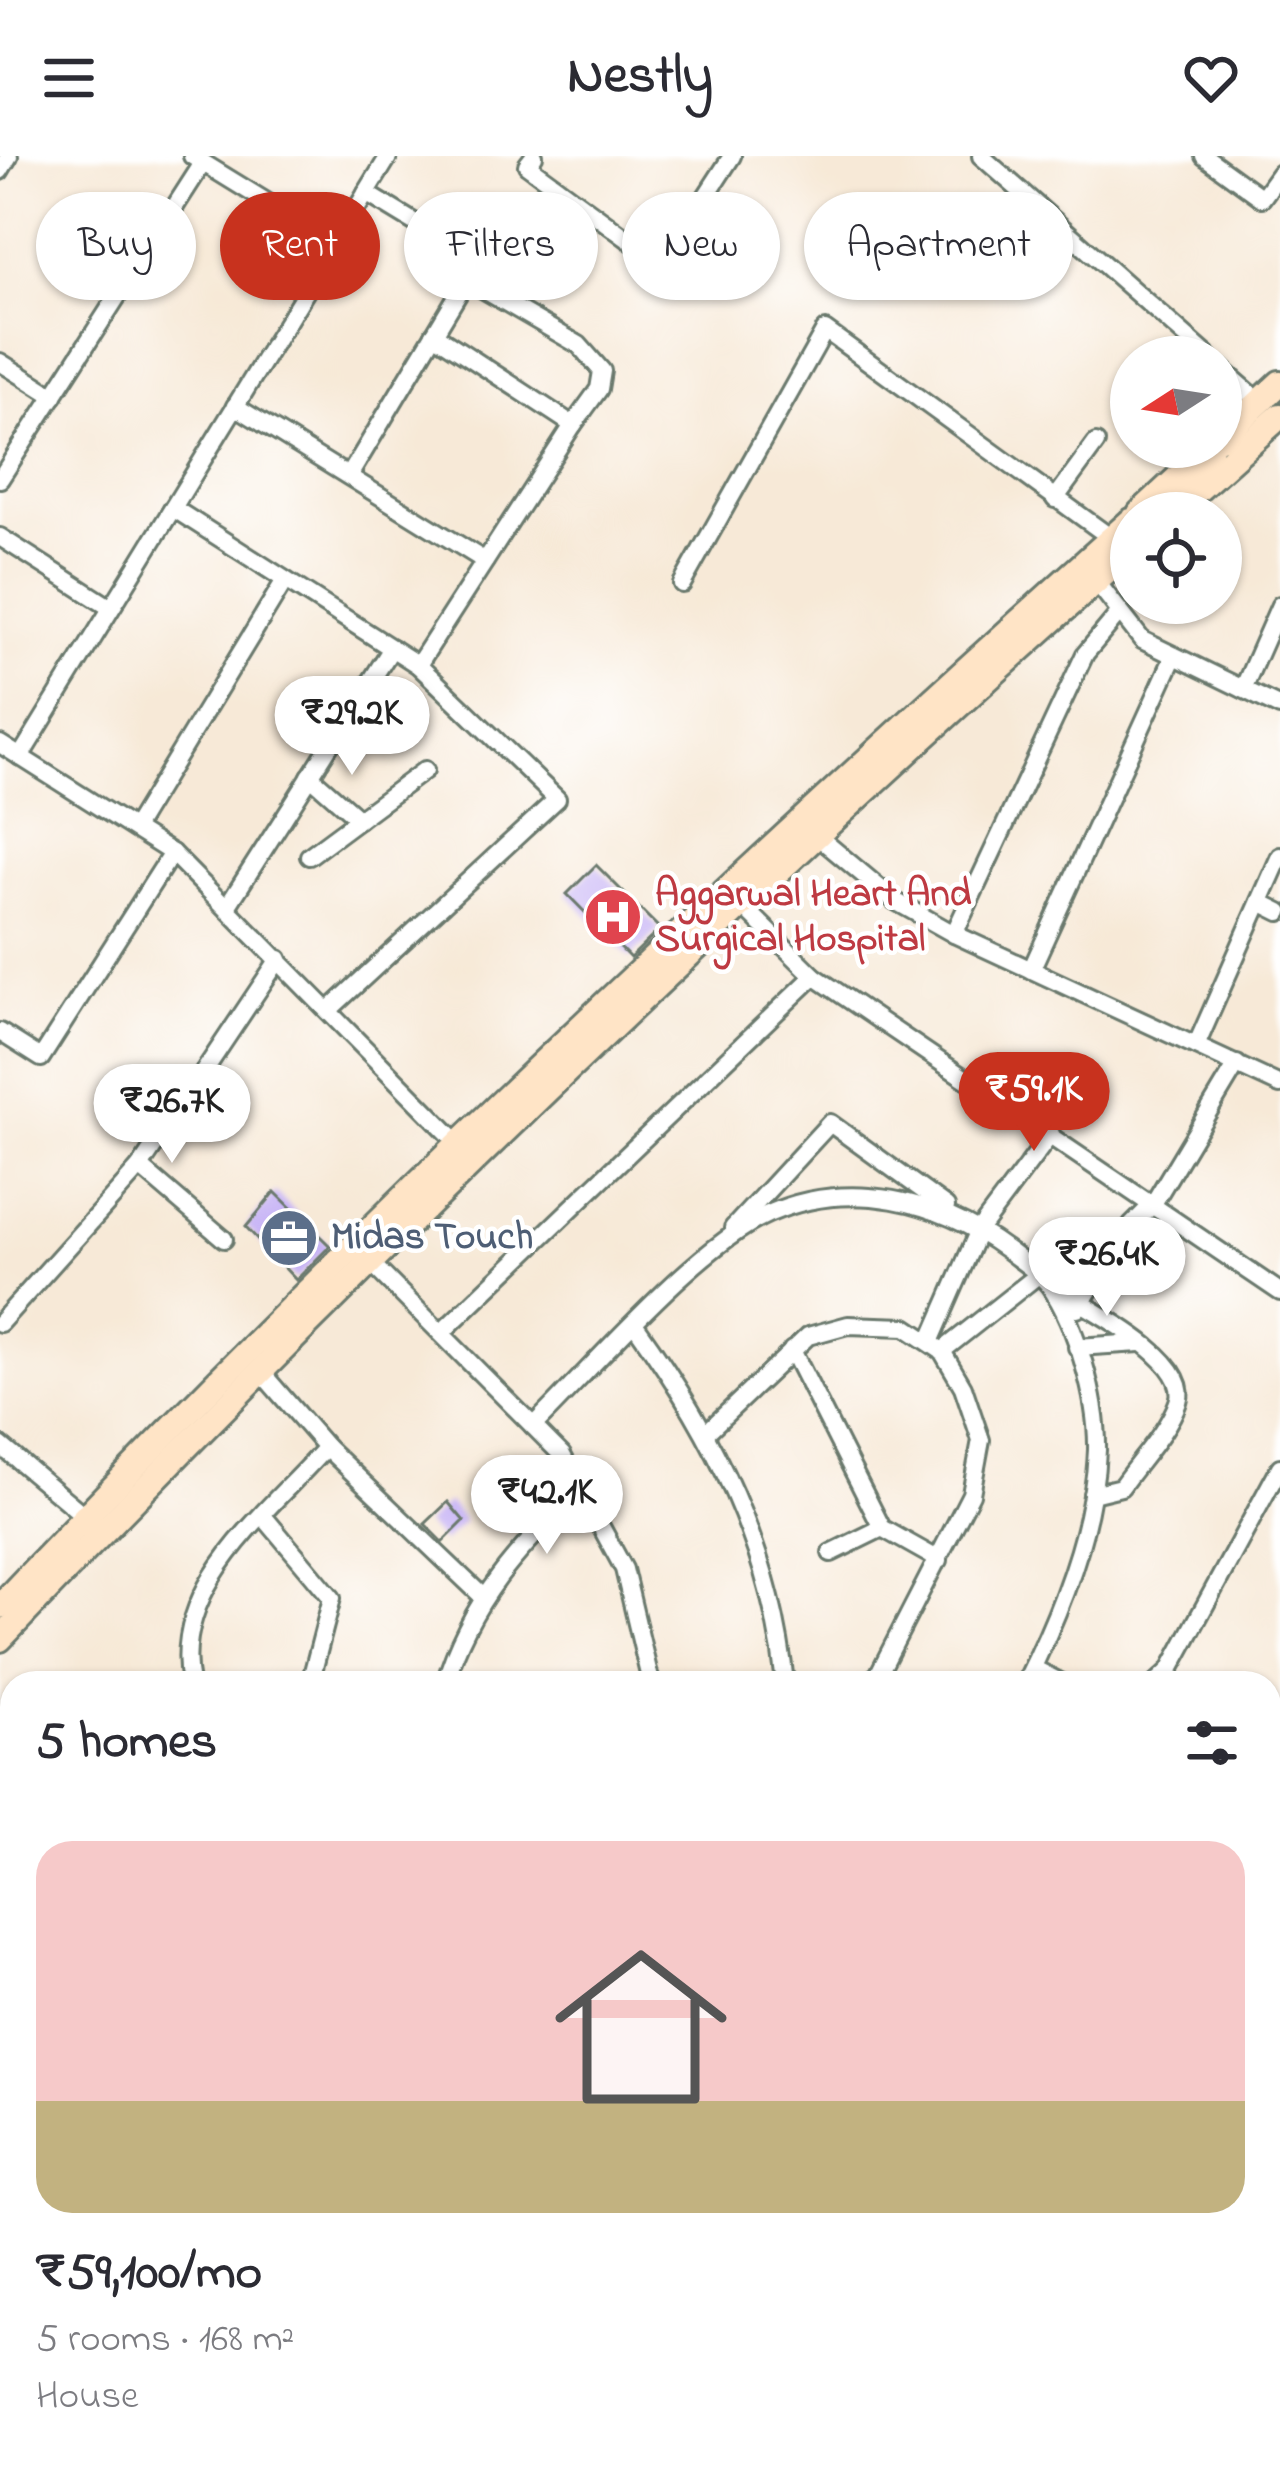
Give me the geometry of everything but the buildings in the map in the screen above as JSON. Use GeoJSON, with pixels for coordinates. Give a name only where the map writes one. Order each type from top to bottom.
{"type":"FeatureCollection","features":[{"type":"Feature","properties":{"kind":"main road"},"geometry":{"type":"LineString","coordinates":[[1192,492],[1270,409],[1280,383]]}},
{"type":"Feature","properties":{"kind":"main road"},"geometry":{"type":"LineString","coordinates":[[1242,426],[1270,409]]}},
{"type":"Feature","properties":{"kind":"main road"},"geometry":{"type":"LineString","coordinates":[[1163,492],[1188,468]]}},
{"type":"Feature","properties":{"kind":"main road"},"geometry":{"type":"LineString","coordinates":[[0,1606],[261,1372],[370,1262],[466,1151],[873,752],[1110,556]]}},
{"type":"Feature","properties":{"kind":"main road"},"geometry":{"type":"LineString","coordinates":[[0,1639],[94,1524],[352,1243],[466,1151],[742,905],[1089,572]]}},
{"type":"Feature","properties":{"kind":"street"},"geometry":{"type":"LineString","coordinates":[[0,170],[9,156]]}},
{"type":"Feature","properties":{"kind":"street"},"geometry":{"type":"LineString","coordinates":[[367,192],[388,156]]}},
{"type":"Feature","properties":{"kind":"street"},"geometry":{"type":"LineString","coordinates":[[533,156],[527,166],[662,264],[732,156]]}},
{"type":"Feature","properties":{"kind":"street"},"geometry":{"type":"LineString","coordinates":[[981,156],[1185,336]]}},
{"type":"Feature","properties":{"kind":"street"},"geometry":{"type":"LineString","coordinates":[[1204,156],[1262,198],[1280,173]]}},
{"type":"Feature","properties":{"kind":"street"},"geometry":{"type":"LineString","coordinates":[[0,479],[209,161],[256,192]]}},
{"type":"Feature","properties":{"kind":"street"},"geometry":{"type":"LineString","coordinates":[[20,757],[300,300]]}},
{"type":"Feature","properties":{"kind":"street"},"geometry":{"type":"LineString","coordinates":[[349,476],[455,300]]}},
{"type":"Feature","properties":{"kind":"street"},"geometry":{"type":"LineString","coordinates":[[418,665],[598,389],[602,371],[579,345],[501,300]]}},
{"type":"Feature","properties":{"kind":"street"},"geometry":{"type":"LineString","coordinates":[[682,584],[825,330],[1110,536]]}},
{"type":"Feature","properties":{"kind":"street"},"geometry":{"type":"LineString","coordinates":[[434,334],[573,425]]}},
{"type":"Feature","properties":{"kind":"street"},"geometry":{"type":"LineString","coordinates":[[0,362],[54,396]]}},
{"type":"Feature","properties":{"kind":"street"},"geometry":{"type":"LineString","coordinates":[[1242,386],[1270,409]]}},
{"type":"Feature","properties":{"kind":"street"},"geometry":{"type":"LineString","coordinates":[[236,406],[485,561]]}},
{"type":"Feature","properties":{"kind":"street"},"geometry":{"type":"LineString","coordinates":[[1055,499],[1096,443]]}},
{"type":"Feature","properties":{"kind":"street"},"geometry":{"type":"LineString","coordinates":[[172,508],[418,665],[557,799],[329,1010]]}},
{"type":"Feature","properties":{"kind":"street"},"geometry":{"type":"LineString","coordinates":[[0,537],[111,608]]}},
{"type":"Feature","properties":{"kind":"street"},"geometry":{"type":"LineString","coordinates":[[1089,572],[1110,599]]}},
{"type":"Feature","properties":{"kind":"street"},"geometry":{"type":"LineString","coordinates":[[134,829],[285,580]]}},
{"type":"Feature","properties":{"kind":"street"},"geometry":{"type":"LineString","coordinates":[[1244,689],[1280,605]]}},
{"type":"Feature","properties":{"kind":"street"},"geometry":{"type":"LineString","coordinates":[[954,934],[1084,654],[1110,624]]}},
{"type":"Feature","properties":{"kind":"street"},"geometry":{"type":"LineString","coordinates":[[1129,624],[1142,640],[1280,707]]}},
{"type":"Feature","properties":{"kind":"street"},"geometry":{"type":"LineString","coordinates":[[226,907],[392,648]]}},
{"type":"Feature","properties":{"kind":"street"},"geometry":{"type":"LineString","coordinates":[[1031,970],[1174,656]]}},
{"type":"Feature","properties":{"kind":"street"},"geometry":{"type":"LineString","coordinates":[[0,744],[172,853],[466,1151]]}},
{"type":"Feature","properties":{"kind":"street"},"geometry":{"type":"LineString","coordinates":[[309,856],[425,770]]}},
{"type":"Feature","properties":{"kind":"street"},"geometry":{"type":"LineString","coordinates":[[310,776],[359,819]]}},
{"type":"Feature","properties":{"kind":"street"},"geometry":{"type":"LineString","coordinates":[[816,836],[895,901],[954,934],[1280,1084]]}},
{"type":"Feature","properties":{"kind":"street"},"geometry":{"type":"LineString","coordinates":[[0,1031],[41,1058],[172,853]]}},
{"type":"Feature","properties":{"kind":"street"},"geometry":{"type":"LineString","coordinates":[[1196,1046],[1280,856]]}},
{"type":"Feature","properties":{"kind":"street"},"geometry":{"type":"LineString","coordinates":[[1260,902],[1280,912]]}},
{"type":"Feature","properties":{"kind":"street"},"geometry":{"type":"LineString","coordinates":[[742,905],[814,976],[1280,1292]]}},
{"type":"Feature","properties":{"kind":"street"},"geometry":{"type":"LineString","coordinates":[[0,1323],[140,1167],[279,959]]}},
{"type":"Feature","properties":{"kind":"street"},"geometry":{"type":"LineString","coordinates":[[441,1333],[814,976]]}},
{"type":"Feature","properties":{"kind":"street"},"geometry":{"type":"LineString","coordinates":[[1067,1325],[1132,1225],[1153,1204],[1237,1064]]}},
{"type":"Feature","properties":{"kind":"street"},"geometry":{"type":"LineString","coordinates":[[533,1426],[720,1241],[830,1123],[1043,1280],[1167,1359],[1181,1382],[1178,1402],[1121,1486],[1092,1494]]}},
{"type":"Feature","properties":{"kind":"street"},"geometry":{"type":"LineString","coordinates":[[936,1347],[979,1230],[1051,1134]]}},
{"type":"Feature","properties":{"kind":"street"},"geometry":{"type":"LineString","coordinates":[[140,1167],[224,1239]]}},
{"type":"Feature","properties":{"kind":"street"},"geometry":{"type":"LineString","coordinates":[[720,1241],[770,1213],[828,1197],[908,1201],[960,1217]]}},
{"type":"Feature","properties":{"kind":"street"},"geometry":{"type":"LineString","coordinates":[[352,1243],[562,1455],[624,1569],[648,1671]]}},
{"type":"Feature","properties":{"kind":"street"},"geometry":{"type":"LineString","coordinates":[[1031,1671],[1081,1544],[1097,1444],[1077,1347],[1043,1280]]}},
{"type":"Feature","properties":{"kind":"street"},"geometry":{"type":"LineString","coordinates":[[936,1347],[1043,1280]]}},
{"type":"Feature","properties":{"kind":"street"},"geometry":{"type":"LineString","coordinates":[[706,1432],[808,1336],[848,1324],[906,1327],[936,1347],[963,1387],[981,1440],[971,1494],[880,1671]]}},
{"type":"Feature","properties":{"kind":"street"},"geometry":{"type":"LineString","coordinates":[[636,1326],[706,1432],[737,1495],[766,1576],[782,1671]]}},
{"type":"Feature","properties":{"kind":"street"},"geometry":{"type":"LineString","coordinates":[[1077,1347],[1141,1343]]}},
{"type":"Feature","properties":{"kind":"street"},"geometry":{"type":"LineString","coordinates":[[792,1350],[882,1528],[939,1560]]}},
{"type":"Feature","properties":{"kind":"street"},"geometry":{"type":"LineString","coordinates":[[261,1372],[326,1447],[482,1596]]}},
{"type":"Feature","properties":{"kind":"street"},"geometry":{"type":"LineString","coordinates":[[1097,1444],[1121,1486]]}},
{"type":"Feature","properties":{"kind":"street"},"geometry":{"type":"LineString","coordinates":[[0,1445],[94,1524]]}},
{"type":"Feature","properties":{"kind":"street"},"geometry":{"type":"LineString","coordinates":[[188,1671],[185,1647],[194,1606],[226,1557],[326,1447]]}},
{"type":"Feature","properties":{"kind":"street"},"geometry":{"type":"LineString","coordinates":[[1169,1671],[1280,1467]]}},
{"type":"Feature","properties":{"kind":"street"},"geometry":{"type":"LineString","coordinates":[[450,1671],[482,1596],[518,1549],[581,1490]]}},
{"type":"Feature","properties":{"kind":"street"},"geometry":{"type":"LineString","coordinates":[[264,1517],[332,1598],[313,1671]]}},
{"type":"Feature","properties":{"kind":"street"},"geometry":{"type":"LineString","coordinates":[[831,1553],[882,1528]]}},
{"type":"Feature","properties":{"kind":"place","name":"Aggarwal Heart And Surgical Hospital"},"geometry":{"type":"Point","coordinates":[613,917]}},
{"type":"Feature","properties":{"kind":"place","name":"Midas Touch"},"geometry":{"type":"Point","coordinates":[289,1238]}}]}
